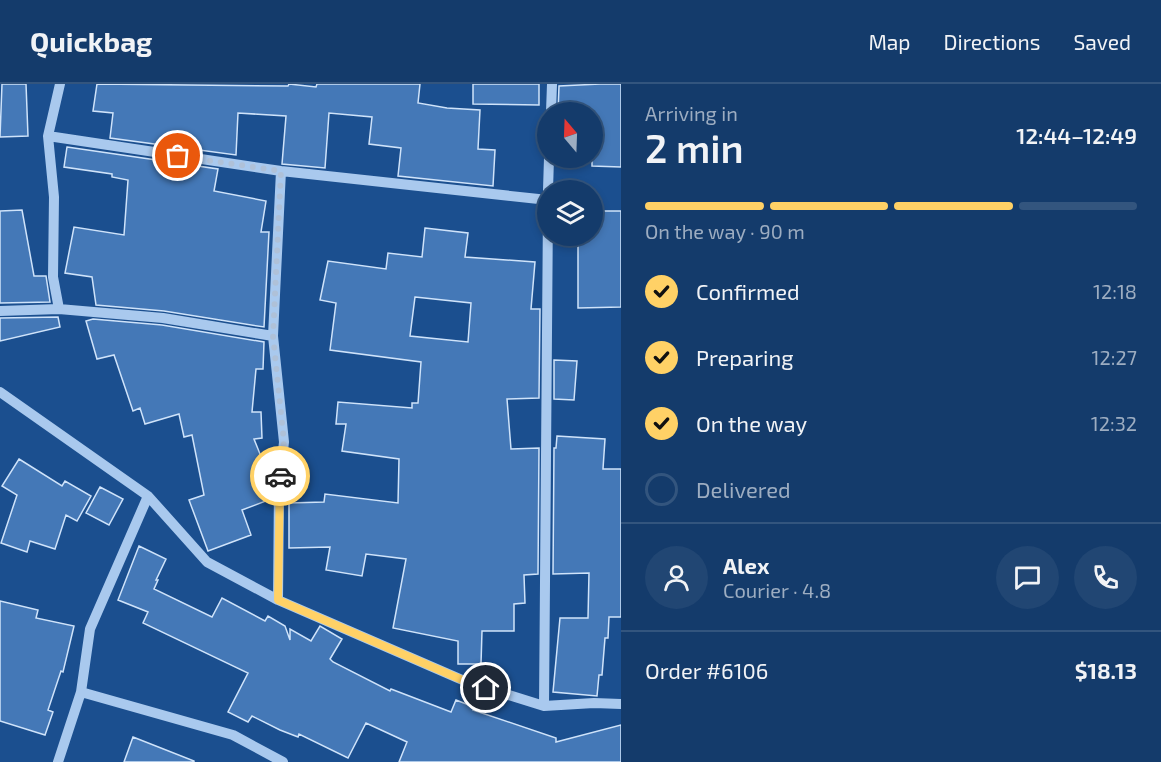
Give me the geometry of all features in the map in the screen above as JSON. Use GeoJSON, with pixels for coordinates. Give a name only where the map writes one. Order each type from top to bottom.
{"type":"FeatureCollection","features":[{"type":"Feature","properties":{"kind":"street"},"geometry":{"type":"LineString","coordinates":[[59,309],[53,277],[54,197],[48,136],[60,84]]}},
{"type":"Feature","properties":{"kind":"street"},"geometry":{"type":"LineString","coordinates":[[551,102],[552,84]]}},
{"type":"Feature","properties":{"kind":"street"},"geometry":{"type":"LineString","coordinates":[[48,136],[281,171],[537,199]]}},
{"type":"Feature","properties":{"kind":"street"},"geometry":{"type":"LineString","coordinates":[[278,600],[279,485],[284,442],[273,336],[281,171]]}},
{"type":"Feature","properties":{"kind":"street"},"geometry":{"type":"LineString","coordinates":[[544,706],[546,246]]}},
{"type":"Feature","properties":{"kind":"street"},"geometry":{"type":"LineString","coordinates":[[0,311],[59,309],[163,318],[273,336]]}},
{"type":"Feature","properties":{"kind":"street"},"geometry":{"type":"LineString","coordinates":[[0,392],[148,496],[207,562],[278,600],[467,682],[544,706],[621,704]]}},
{"type":"Feature","properties":{"kind":"street"},"geometry":{"type":"LineString","coordinates":[[58,762],[81,692],[90,628],[148,496]]}},
{"type":"Feature","properties":{"kind":"street"},"geometry":{"type":"LineString","coordinates":[[81,692],[233,735],[284,762]]}},
{"type":"Feature","properties":{"kind":"building"},"geometry":{"type":"Polygon","coordinates":[[[2,84],[26,84],[28,136],[0,137],[2,84]]]}},
{"type":"Feature","properties":{"kind":"building"},"geometry":{"type":"Polygon","coordinates":[[[97,84],[288,86],[289,84],[316,87],[317,84],[420,84],[418,103],[480,110],[478,149],[495,150],[493,186],[398,176],[401,148],[369,144],[372,117],[329,113],[325,168],[282,164],[286,116],[238,113],[236,155],[110,138],[113,113],[93,111],[97,84]]]}},
{"type":"Feature","properties":{"kind":"building"},"geometry":{"type":"Polygon","coordinates":[[[473,84],[539,84],[537,105],[473,104],[473,84]]]}},
{"type":"Feature","properties":{"kind":"building"},"geometry":{"type":"Polygon","coordinates":[[[621,84],[621,167],[603,166],[603,102],[558,102],[559,86],[621,84]]]}},
{"type":"Feature","properties":{"kind":"building"},"geometry":{"type":"Polygon","coordinates":[[[67,147],[218,169],[214,191],[266,201],[261,232],[269,232],[264,327],[164,311],[96,305],[92,277],[65,273],[74,227],[124,235],[128,180],[112,177],[112,174],[64,167],[67,147]]]}},
{"type":"Feature","properties":{"kind":"building"},"geometry":{"type":"Polygon","coordinates":[[[22,210],[34,276],[46,276],[50,302],[0,303],[0,211],[22,210]]]}},
{"type":"Feature","properties":{"kind":"building"},"geometry":{"type":"Polygon","coordinates":[[[603,211],[621,211],[621,307],[578,308],[578,246],[603,246],[603,211]]]}},
{"type":"Feature","properties":{"kind":"building"},"geometry":{"type":"Polygon","coordinates":[[[425,228],[468,233],[465,257],[535,262],[531,309],[540,309],[539,398],[507,399],[511,449],[539,448],[538,574],[524,575],[525,603],[514,604],[514,631],[482,631],[481,664],[458,664],[458,641],[393,628],[406,559],[366,554],[362,576],[326,570],[330,547],[289,548],[289,503],[324,502],[325,494],[398,503],[399,459],[342,451],[346,424],[336,424],[338,402],[412,408],[412,403],[418,403],[421,362],[330,350],[336,303],[320,300],[328,261],[386,269],[388,253],[422,257],[425,228]],[[415,297],[410,336],[468,342],[471,303],[415,297]]]}},
{"type":"Feature","properties":{"kind":"building"},"geometry":{"type":"Polygon","coordinates":[[[58,317],[60,327],[0,341],[0,318],[58,317]]]}},
{"type":"Feature","properties":{"kind":"building"},"geometry":{"type":"Polygon","coordinates":[[[93,319],[162,325],[264,342],[263,369],[256,369],[252,412],[261,412],[262,438],[254,439],[272,484],[271,499],[242,510],[251,535],[208,551],[189,500],[204,495],[192,435],[184,437],[179,414],[145,424],[140,408],[133,411],[114,355],[97,359],[86,321],[93,319]]]}},
{"type":"Feature","properties":{"kind":"building"},"geometry":{"type":"Polygon","coordinates":[[[554,360],[577,361],[574,400],[554,399],[554,360]]]}},
{"type":"Feature","properties":{"kind":"building"},"geometry":{"type":"Polygon","coordinates":[[[557,436],[605,439],[603,469],[621,469],[621,617],[609,617],[608,638],[605,638],[602,675],[599,675],[597,696],[553,692],[560,618],[588,618],[589,573],[553,574],[554,448],[556,448],[557,436]]]}},
{"type":"Feature","properties":{"kind":"building"},"geometry":{"type":"Polygon","coordinates":[[[19,459],[62,486],[65,481],[91,496],[77,521],[66,515],[55,549],[30,541],[27,552],[1,543],[17,495],[2,486],[19,459]]]}},
{"type":"Feature","properties":{"kind":"building"},"geometry":{"type":"Polygon","coordinates":[[[100,487],[123,499],[109,525],[86,513],[100,487]]]}},
{"type":"Feature","properties":{"kind":"building"},"geometry":{"type":"Polygon","coordinates":[[[139,546],[166,559],[154,589],[212,617],[222,598],[265,621],[268,616],[285,626],[290,640],[290,629],[311,641],[320,626],[342,639],[330,659],[333,662],[390,691],[391,689],[451,712],[456,700],[474,707],[473,710],[556,738],[556,742],[621,725],[621,762],[399,762],[407,742],[366,723],[348,758],[299,734],[298,737],[252,716],[248,722],[228,712],[248,673],[143,623],[148,612],[118,600],[139,546]]]}},
{"type":"Feature","properties":{"kind":"building"},"geometry":{"type":"Polygon","coordinates":[[[0,601],[38,610],[36,618],[74,626],[63,672],[61,671],[48,710],[53,712],[45,735],[0,721],[0,601]]]}},
{"type":"Feature","properties":{"kind":"building"},"geometry":{"type":"Polygon","coordinates":[[[133,737],[194,761],[194,762],[124,762],[133,737]]]}},
{"type":"Feature","properties":{"kind":"way so far"},"geometry":{"type":"LineString","coordinates":[[178,156],[281,171],[273,336],[284,442],[280,476]]}},
{"type":"Feature","properties":{"kind":"route"},"geometry":{"type":"LineString","coordinates":[[280,476],[278,600],[467,682],[486,688]]}}]}
